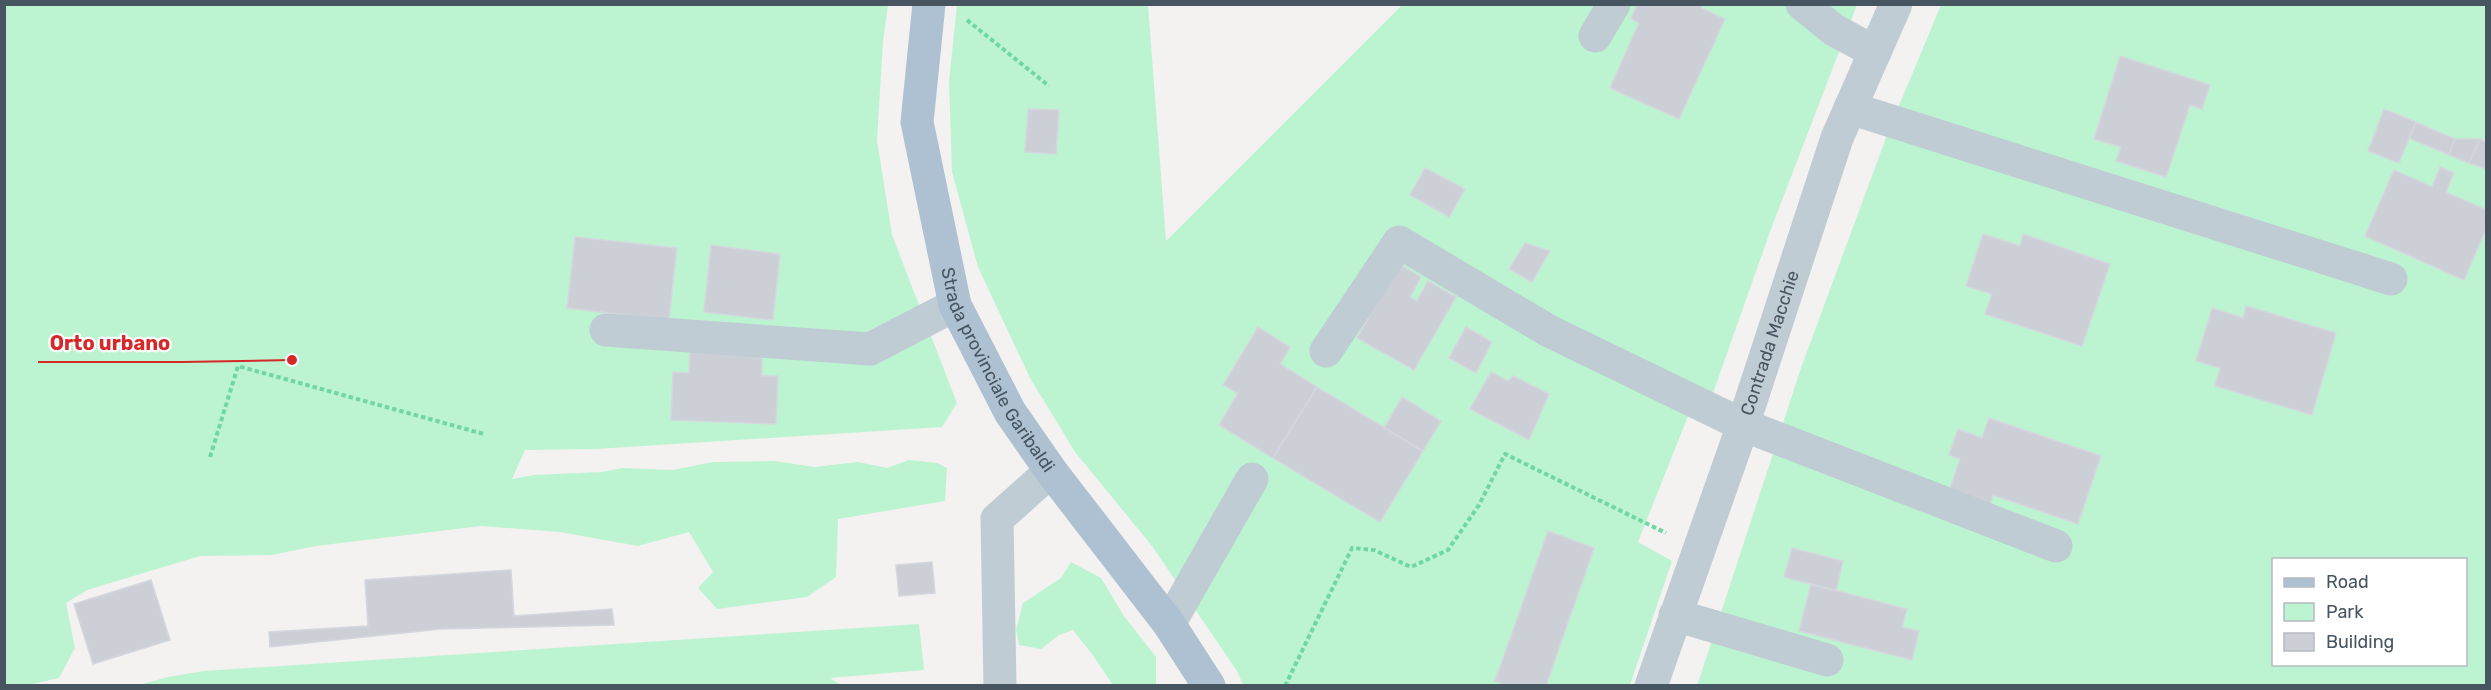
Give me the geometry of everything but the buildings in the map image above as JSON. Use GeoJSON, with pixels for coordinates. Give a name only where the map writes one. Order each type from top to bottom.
{"type":"FeatureCollection","features":[{"type":"Feature","properties":{"kind":"main road","name":"Strada provinciale Garibaldi"},"geometry":{"type":"LineString","coordinates":[[929,4],[917,122],[955,305],[1010,412],[1051,471],[1169,624],[1209,686]]}},
{"type":"Feature","properties":{"kind":"street"},"geometry":{"type":"LineString","coordinates":[[1595,36],[1614,4]]}},
{"type":"Feature","properties":{"kind":"street"},"geometry":{"type":"LineString","coordinates":[[1802,4],[1834,30],[1875,52]]}},
{"type":"Feature","properties":{"kind":"street","name":"Contrada Macchie"},"geometry":{"type":"LineString","coordinates":[[1651,686],[1743,425],[1837,138],[1896,4]]}},
{"type":"Feature","properties":{"kind":"street"},"geometry":{"type":"LineString","coordinates":[[1850,108],[2391,279]]}},
{"type":"Feature","properties":{"kind":"street"},"geometry":{"type":"LineString","coordinates":[[1326,351],[1399,242],[1549,332],[1743,425],[2056,546]]}},
{"type":"Feature","properties":{"kind":"street"},"geometry":{"type":"LineString","coordinates":[[606,330],[870,349],[955,305]]}},
{"type":"Feature","properties":{"kind":"street"},"geometry":{"type":"LineString","coordinates":[[1000,686],[997,519],[1051,471]]}},
{"type":"Feature","properties":{"kind":"street"},"geometry":{"type":"LineString","coordinates":[[1169,624],[1252,479]]}},
{"type":"Feature","properties":{"kind":"street"},"geometry":{"type":"LineString","coordinates":[[1675,615],[1827,660]]}},
{"type":"Feature","properties":{"kind":"path"},"geometry":{"type":"LineString","coordinates":[[962,15],[1049,86]]}},
{"type":"Feature","properties":{"kind":"path"},"geometry":{"type":"LineString","coordinates":[[210,457],[238,366],[484,434]]}},
{"type":"Feature","properties":{"kind":"path"},"geometry":{"type":"LineString","coordinates":[[1285,686],[1352,548],[1374,550],[1411,567],[1448,550],[1479,505],[1505,454],[1698,549]]}},
{"type":"Feature","properties":{"kind":"green space"},"geometry":{"type":"Polygon","coordinates":[[[4,5],[888,5],[883,41],[877,140],[892,235],[957,403],[942,427],[596,449],[525,450],[512,479],[534,475],[602,472],[623,468],[673,470],[713,462],[774,461],[815,467],[858,462],[887,468],[909,460],[937,463],[947,468],[945,501],[838,519],[836,577],[807,597],[717,609],[698,588],[713,572],[689,532],[638,546],[560,532],[481,526],[316,546],[272,555],[200,556],[87,590],[66,603],[75,648],[59,678],[28,685],[5,685],[4,5]]]}},
{"type":"Feature","properties":{"kind":"green space"},"geometry":{"type":"Polygon","coordinates":[[[957,5],[1148,5],[1166,241],[1402,5],[1857,5],[1771,229],[1713,393],[1698,391],[1638,542],[1672,561],[1630,685],[1243,685],[1237,671],[1152,546],[1075,452],[1030,378],[978,267],[952,172],[949,81],[957,5]]]}},
{"type":"Feature","properties":{"kind":"green space"},"geometry":{"type":"Polygon","coordinates":[[[1941,5],[2486,5],[2486,685],[1697,686],[1801,368],[1890,127],[1941,5]]]}},
{"type":"Feature","properties":{"kind":"green space"},"geometry":{"type":"Polygon","coordinates":[[[1071,562],[1101,578],[1124,616],[1156,657],[1156,685],[1113,685],[1073,630],[1059,635],[1041,649],[1019,645],[1016,630],[1023,603],[1061,578],[1071,562]]]}},
{"type":"Feature","properties":{"kind":"green space"},"geometry":{"type":"Polygon","coordinates":[[[919,624],[924,670],[830,678],[841,685],[139,685],[204,671],[919,624]]]}},
{"type":"Feature","properties":{"kind":"place","name":"Orto urbano"},"geometry":{"type":"Point","coordinates":[292,360]}}]}
